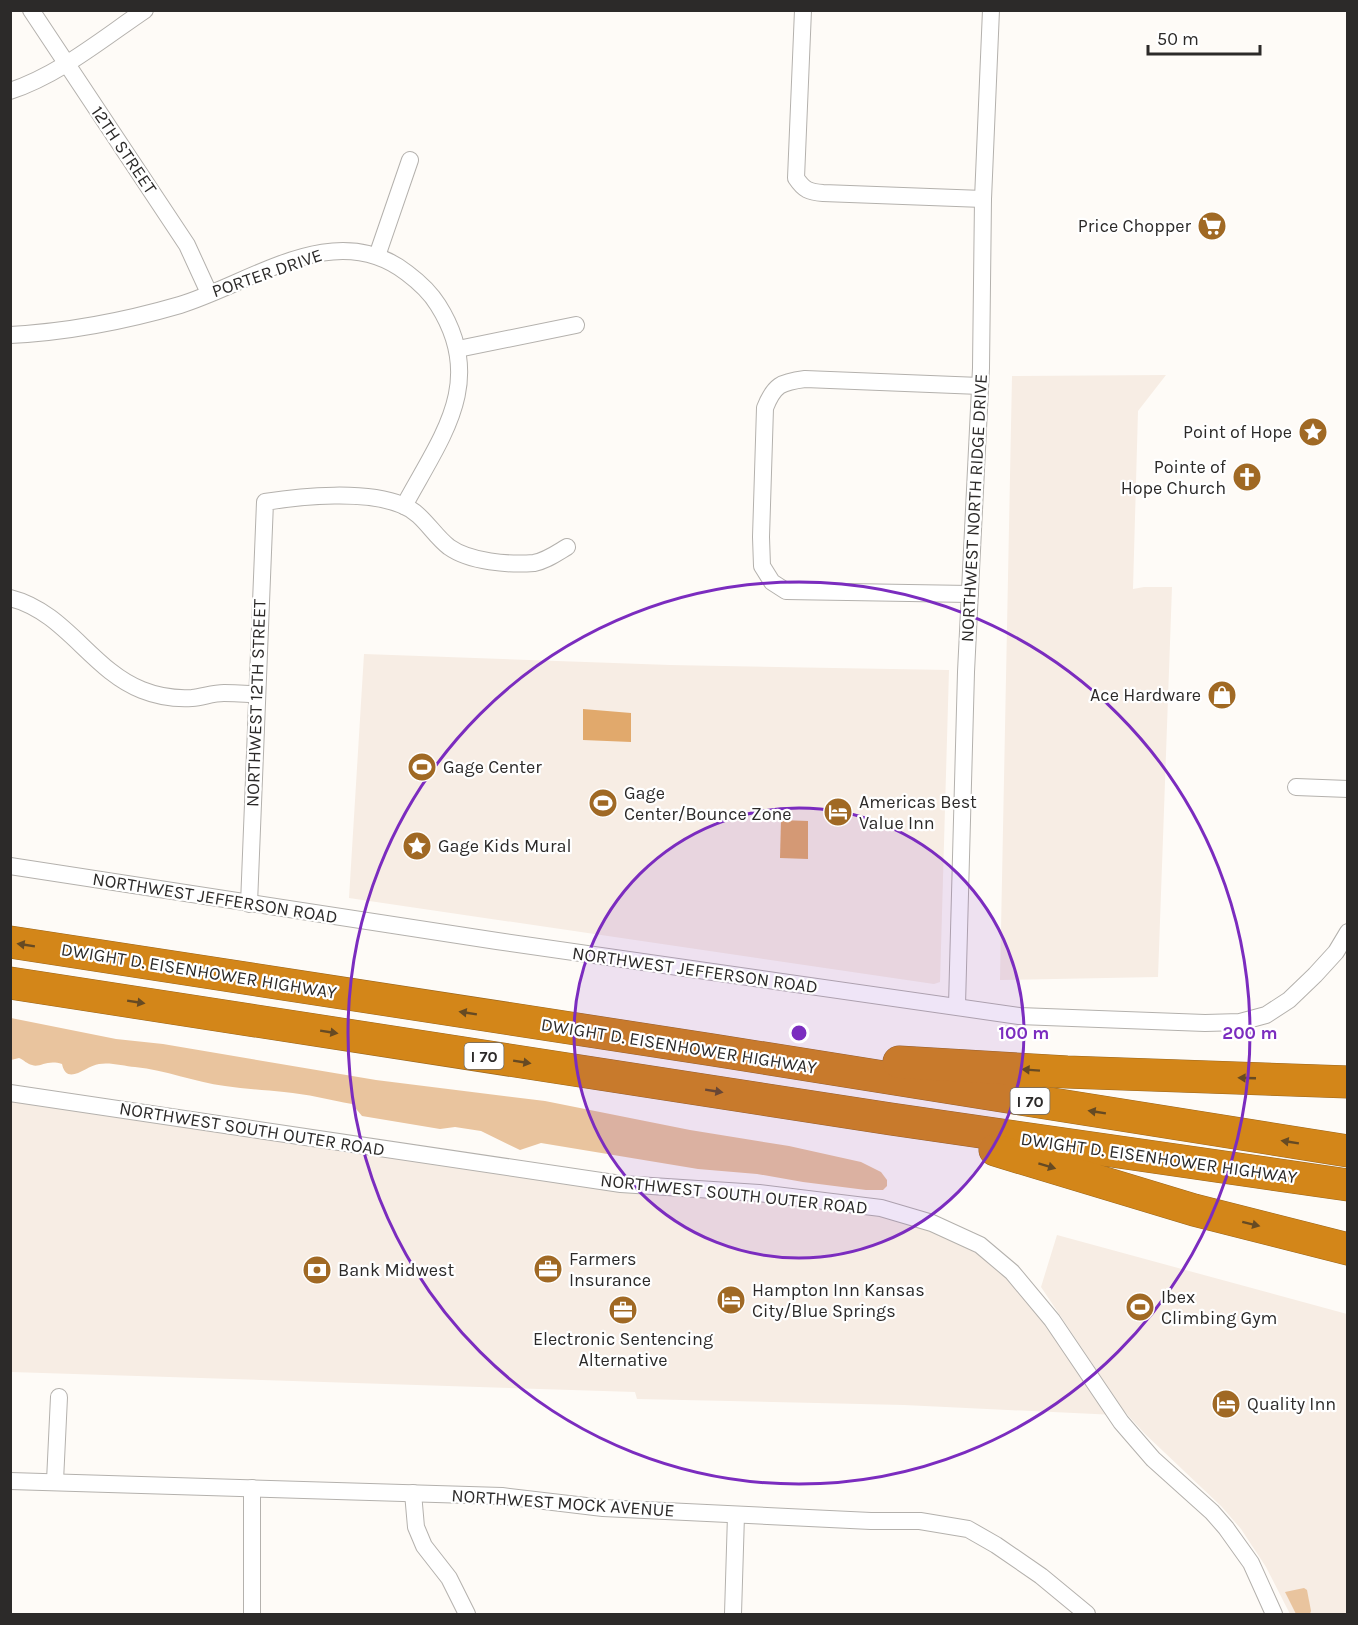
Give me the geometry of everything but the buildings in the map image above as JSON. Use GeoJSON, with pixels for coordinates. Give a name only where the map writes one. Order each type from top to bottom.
{"type":"FeatureCollection","features":[{"type":"Feature","properties":{"kind":"highway","name":"DWIGHT D. EISENHOWER HIGHWAY"},"geometry":{"type":"LineString","coordinates":[[10,942],[713,1050],[1347,1151]]}},
{"type":"Feature","properties":{"kind":"highway","name":"DWIGHT D. EISENHOWER HIGHWAY"},"geometry":{"type":"LineString","coordinates":[[10,983],[891,1119],[1347,1185]]}},
{"type":"Feature","properties":{"kind":"highway"},"geometry":{"type":"LineString","coordinates":[[713,1050],[1067,1072],[1347,1082]]}},
{"type":"Feature","properties":{"kind":"highway"},"geometry":{"type":"LineString","coordinates":[[891,1119],[1194,1210],[1347,1249]]}},
{"type":"Feature","properties":{"kind":"street","name":"12TH STREET"},"geometry":{"type":"LineString","coordinates":[[31,10],[187,245],[209,293]]}},
{"type":"Feature","properties":{"kind":"street"},"geometry":{"type":"LineString","coordinates":[[10,92],[66,64],[145,10]]}},
{"type":"Feature","properties":{"kind":"street"},"geometry":{"type":"LineString","coordinates":[[803,10],[796,178],[798,192],[983,199]]}},
{"type":"Feature","properties":{"kind":"street","name":"NORTHWEST NORTH RIDGE DRIVE"},"geometry":{"type":"LineString","coordinates":[[957,1005],[966,672],[980,386],[983,199],[991,10]]}},
{"type":"Feature","properties":{"kind":"street"},"geometry":{"type":"LineString","coordinates":[[377,256],[410,160]]}},
{"type":"Feature","properties":{"kind":"street","name":"PORTER DRIVE"},"geometry":{"type":"LineString","coordinates":[[10,334],[56,331],[99,324],[183,304],[314,253],[346,250],[377,256],[399,267],[434,298],[450,324],[458,348],[460,386],[453,412],[404,506]]}},
{"type":"Feature","properties":{"kind":"street"},"geometry":{"type":"LineString","coordinates":[[458,348],[576,325]]}},
{"type":"Feature","properties":{"kind":"street"},"geometry":{"type":"LineString","coordinates":[[970,594],[786,591],[772,582],[762,566],[761,556],[765,408],[771,393],[784,382],[805,379],[980,386]]}},
{"type":"Feature","properties":{"kind":"street","name":"NORTHWEST 12TH STREET"},"geometry":{"type":"LineString","coordinates":[[249,903],[265,502],[287,498],[364,496],[385,499],[404,506]]}},
{"type":"Feature","properties":{"kind":"street"},"geometry":{"type":"LineString","coordinates":[[404,506],[419,515],[449,547],[484,561],[535,562],[549,558],[567,547]]}},
{"type":"Feature","properties":{"kind":"street"},"geometry":{"type":"LineString","coordinates":[[10,598],[41,612],[61,625],[107,669],[125,683],[143,691],[165,697],[193,698],[222,693],[256,694]]}},
{"type":"Feature","properties":{"kind":"street"},"geometry":{"type":"LineString","coordinates":[[1296,787],[1347,789]]}},
{"type":"Feature","properties":{"kind":"street","name":"NORTHWEST JEFFERSON ROAD"},"geometry":{"type":"LineString","coordinates":[[10,866],[1019,1016],[1205,1023],[1240,1022],[1266,1015],[1289,1000],[1336,952],[1347,932]]}},
{"type":"Feature","properties":{"kind":"street","name":"NORTHWEST SOUTH OUTER ROAD"},"geometry":{"type":"LineString","coordinates":[[10,1093],[621,1184],[759,1193],[880,1208],[932,1223],[980,1245],[1012,1272],[1052,1320],[1121,1422],[1153,1458],[1212,1512],[1226,1528],[1251,1563],[1274,1614]]}},
{"type":"Feature","properties":{"kind":"street"},"geometry":{"type":"LineString","coordinates":[[55,1480],[59,1397]]}},
{"type":"Feature","properties":{"kind":"street","name":"NORTHWEST MOCK AVENUE"},"geometry":{"type":"LineString","coordinates":[[10,1480],[502,1496],[603,1508],[920,1521],[968,1529],[1041,1576],[1087,1614]]}},
{"type":"Feature","properties":{"kind":"street"},"geometry":{"type":"LineString","coordinates":[[252,1488],[252,1614]]}},
{"type":"Feature","properties":{"kind":"street"},"geometry":{"type":"LineString","coordinates":[[413,1493],[416,1527],[424,1546],[449,1578],[467,1614]]}},
{"type":"Feature","properties":{"kind":"street"},"geometry":{"type":"LineString","coordinates":[[733,1614],[736,1515]]}},
{"type":"Feature","properties":{"kind":"shaded area"},"geometry":{"type":"Polygon","coordinates":[[[1166,375],[1138,411],[1133,589],[1172,587],[1158,977],[1000,980],[1012,376],[1166,375]]]}},
{"type":"Feature","properties":{"kind":"shaded area"},"geometry":{"type":"Polygon","coordinates":[[[364,654],[670,665],[949,670],[940,982],[934,984],[349,898],[364,654]]]}},
{"type":"Feature","properties":{"kind":"shaded area"},"geometry":{"type":"Polygon","coordinates":[[[583,709],[631,713],[631,742],[583,740],[583,709]]]}},
{"type":"Feature","properties":{"kind":"shaded area"},"geometry":{"type":"Polygon","coordinates":[[[781,820],[808,821],[808,859],[780,858],[781,820]]]}},
{"type":"Feature","properties":{"kind":"shaded area"},"geometry":{"type":"Polygon","coordinates":[[[11,1018],[116,1039],[163,1044],[376,1080],[545,1101],[690,1130],[789,1146],[861,1162],[881,1172],[887,1180],[887,1186],[883,1190],[866,1190],[757,1174],[698,1169],[541,1143],[520,1150],[481,1131],[455,1127],[440,1129],[362,1116],[352,1104],[301,1094],[214,1084],[117,1064],[94,1065],[78,1073],[68,1074],[62,1064],[52,1062],[35,1066],[19,1058],[11,1060],[11,1018]]]}},
{"type":"Feature","properties":{"kind":"shaded area"},"geometry":{"type":"Polygon","coordinates":[[[11,1093],[375,1148],[759,1193],[932,1223],[1012,1272],[1116,1415],[904,1405],[637,1399],[635,1392],[11,1372],[11,1093]]]}},
{"type":"Feature","properties":{"kind":"shaded area"},"geometry":{"type":"Polygon","coordinates":[[[1057,1235],[1347,1314],[1347,1614],[1290,1614],[1266,1567],[1241,1529],[1221,1506],[1124,1411],[1041,1287],[1057,1235]]]}},
{"type":"Feature","properties":{"kind":"shaded area"},"geometry":{"type":"Polygon","coordinates":[[[1304,1588],[1307,1590],[1311,1611],[1310,1614],[1296,1614],[1285,1592],[1304,1588]]]}},
{"type":"Feature","properties":{"kind":"place","name":"Price Chopper"},"geometry":{"type":"Point","coordinates":[1212,226]}},
{"type":"Feature","properties":{"kind":"place","name":"Point of Hope"},"geometry":{"type":"Point","coordinates":[1313,432]}},
{"type":"Feature","properties":{"kind":"place","name":"Pointe of Hope Church"},"geometry":{"type":"Point","coordinates":[1247,477]}},
{"type":"Feature","properties":{"kind":"place","name":"Ace Hardware"},"geometry":{"type":"Point","coordinates":[1222,695]}},
{"type":"Feature","properties":{"kind":"place","name":"Gage Center"},"geometry":{"type":"Point","coordinates":[422,767]}},
{"type":"Feature","properties":{"kind":"place","name":"Gage Center/Bounce Zone"},"geometry":{"type":"Point","coordinates":[603,803]}},
{"type":"Feature","properties":{"kind":"place","name":"Americas Best Value Inn"},"geometry":{"type":"Point","coordinates":[838,812]}},
{"type":"Feature","properties":{"kind":"place","name":"Gage Kids Mural"},"geometry":{"type":"Point","coordinates":[417,846]}},
{"type":"Feature","properties":{"kind":"place","name":"Farmers Insurance"},"geometry":{"type":"Point","coordinates":[548,1269]}},
{"type":"Feature","properties":{"kind":"place","name":"Bank Midwest"},"geometry":{"type":"Point","coordinates":[317,1270]}},
{"type":"Feature","properties":{"kind":"place","name":"Hampton Inn Kansas City/Blue Springs"},"geometry":{"type":"Point","coordinates":[731,1300]}},
{"type":"Feature","properties":{"kind":"place","name":"Ibex Climbing Gym"},"geometry":{"type":"Point","coordinates":[1140,1307]}},
{"type":"Feature","properties":{"kind":"place","name":"Electronic Sentencing Alternative"},"geometry":{"type":"Point","coordinates":[623,1310]}},
{"type":"Feature","properties":{"kind":"place","name":"Quality Inn"},"geometry":{"type":"Point","coordinates":[1226,1404]}}]}
